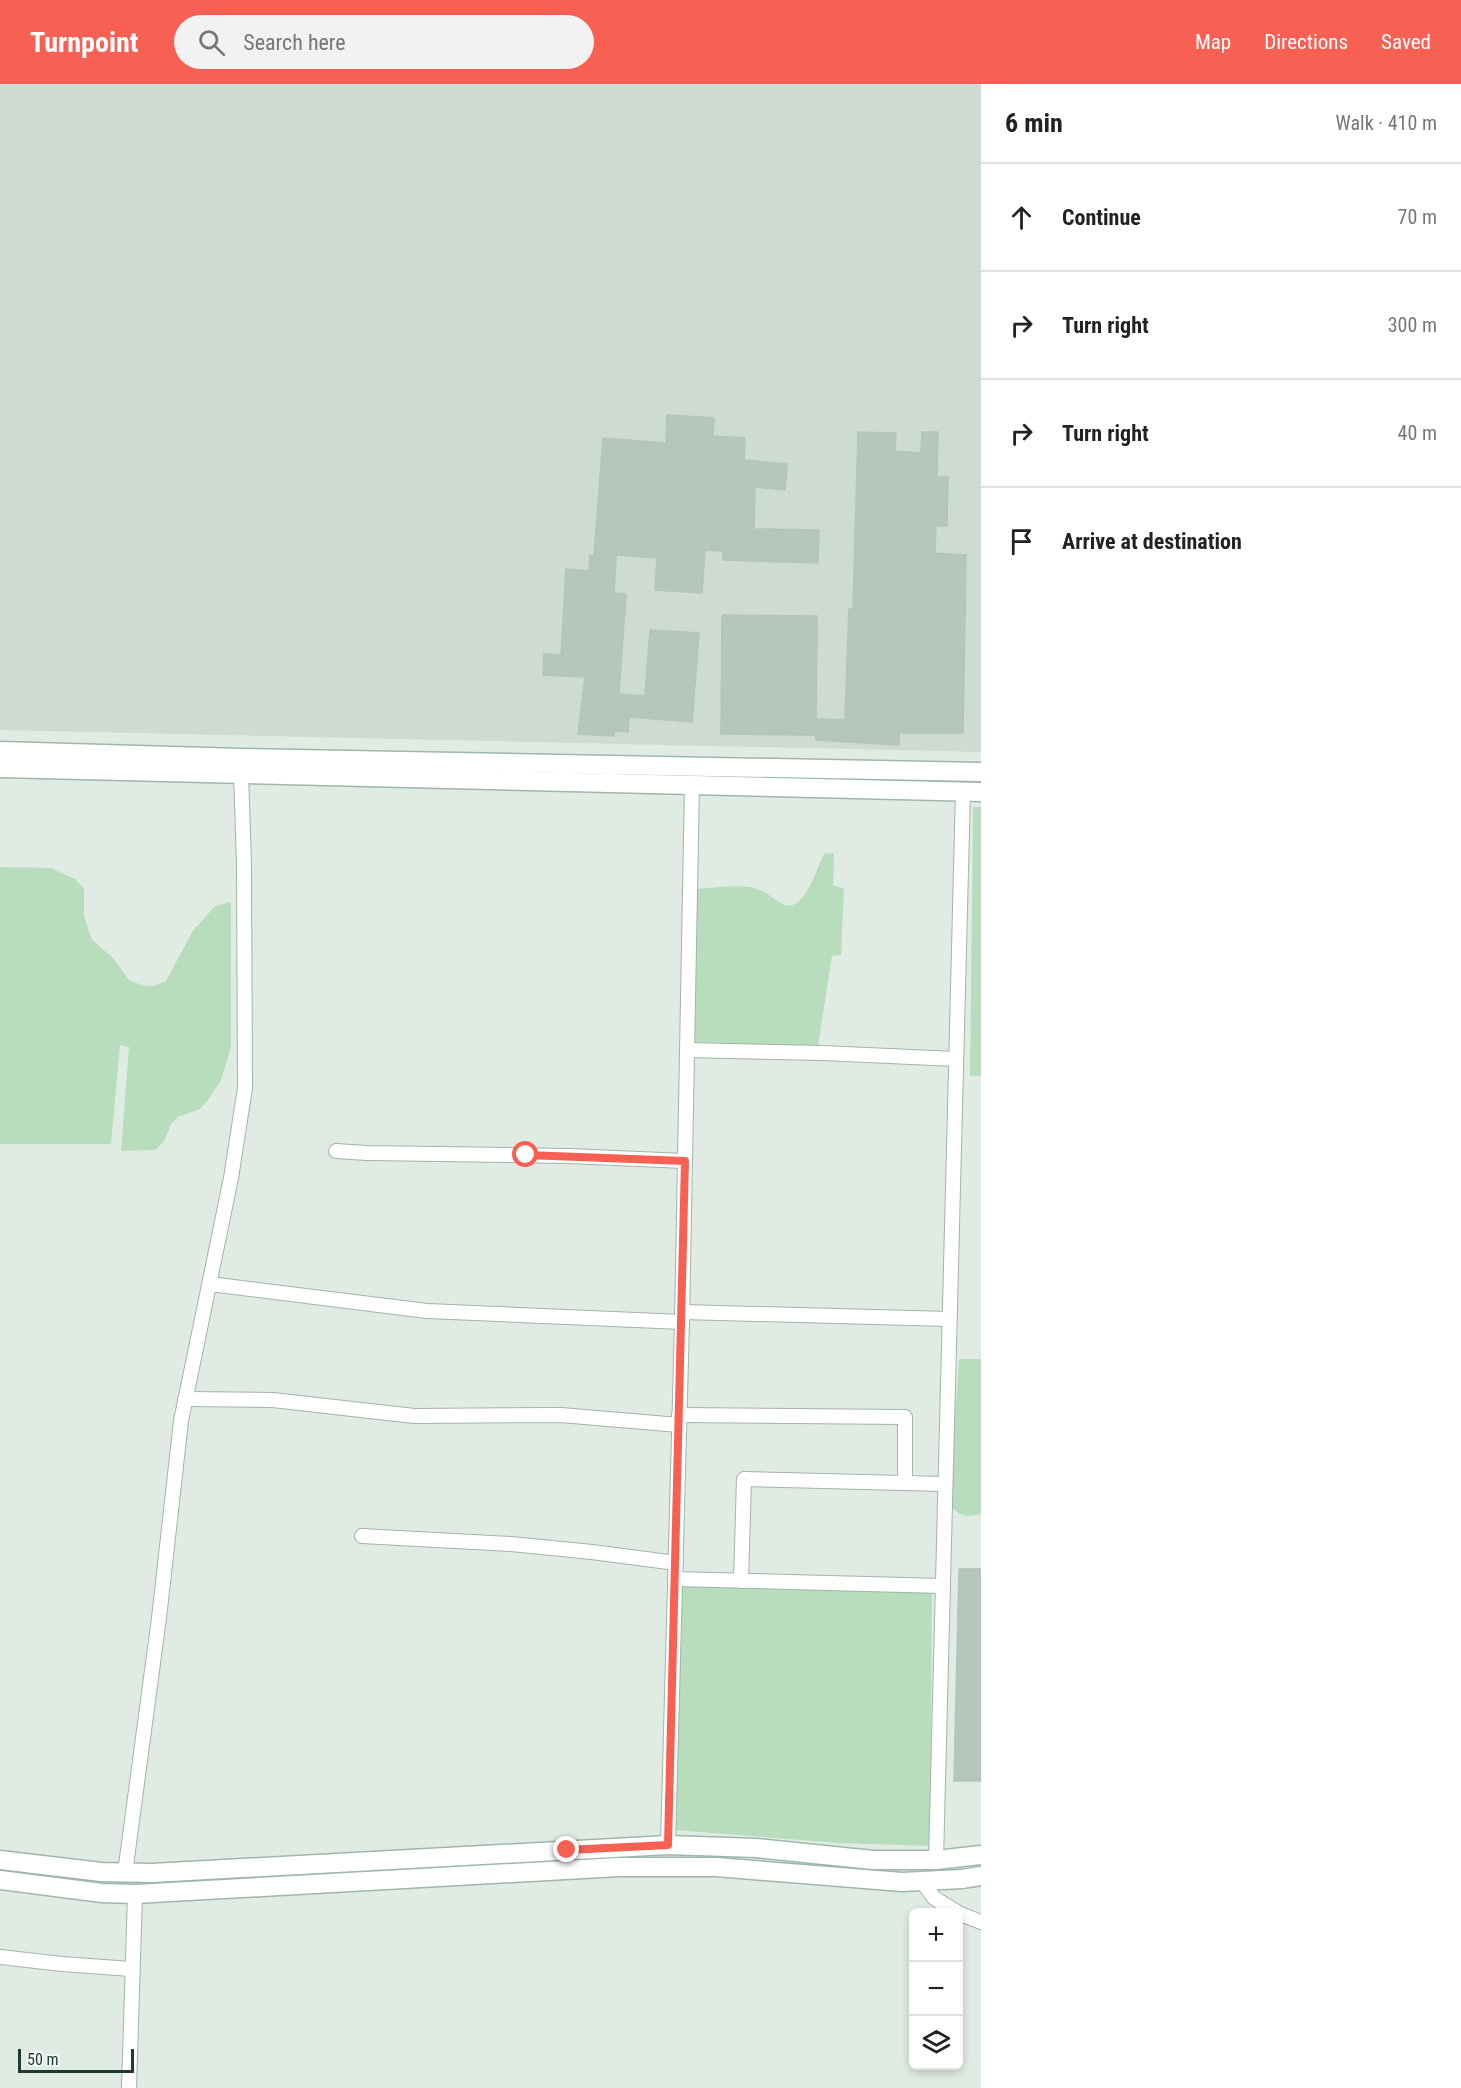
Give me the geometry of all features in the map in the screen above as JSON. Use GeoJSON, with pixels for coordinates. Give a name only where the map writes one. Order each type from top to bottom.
{"type":"FeatureCollection","features":[{"type":"Feature","properties":{"kind":"street"},"geometry":{"type":"LineString","coordinates":[[0,751],[972,772],[956,1059],[936,1860],[929,1881],[934,1898],[950,1908]]}},
{"type":"Feature","properties":{"kind":"street"},"geometry":{"type":"LineString","coordinates":[[0,768],[972,792]]}},
{"type":"Feature","properties":{"kind":"street"},"geometry":{"type":"LineString","coordinates":[[129,2088],[132,1969],[130,1894],[125,1873],[159,1618],[181,1421],[231,1178],[245,1088],[241,773]]}},
{"type":"Feature","properties":{"kind":"street"},"geometry":{"type":"LineString","coordinates":[[668,1866],[682,1317],[692,784]]}},
{"type":"Feature","properties":{"kind":"street"},"geometry":{"type":"LineString","coordinates":[[687,1050],[956,1059]]}},
{"type":"Feature","properties":{"kind":"street"},"geometry":{"type":"LineString","coordinates":[[336,1151],[685,1161]]}},
{"type":"Feature","properties":{"kind":"street"},"geometry":{"type":"LineString","coordinates":[[210,1284],[427,1311],[682,1317],[949,1319]]}},
{"type":"Feature","properties":{"kind":"street"},"geometry":{"type":"LineString","coordinates":[[185,1399],[273,1400],[414,1416],[561,1415],[679,1420],[905,1417],[904,1482]]}},
{"type":"Feature","properties":{"kind":"street"},"geometry":{"type":"LineString","coordinates":[[741,1581],[744,1479],[945,1484]]}},
{"type":"Feature","properties":{"kind":"street"},"geometry":{"type":"LineString","coordinates":[[362,1536],[511,1544],[676,1563]]}},
{"type":"Feature","properties":{"kind":"street"},"geometry":{"type":"LineString","coordinates":[[675,1579],[942,1586]]}},
{"type":"Feature","properties":{"kind":"street"},"geometry":{"type":"LineString","coordinates":[[0,1860],[125,1873],[180,1872],[668,1845],[756,1848],[873,1860],[936,1860],[981,1855]]}},
{"type":"Feature","properties":{"kind":"street"},"geometry":{"type":"LineString","coordinates":[[0,1880],[130,1894],[619,1867],[716,1867],[873,1881],[929,1881],[981,1876]]}},
{"type":"Feature","properties":{"kind":"street"},"geometry":{"type":"LineString","coordinates":[[963,1915],[981,1922]]}},
{"type":"Feature","properties":{"kind":"street"},"geometry":{"type":"LineString","coordinates":[[0,1957],[132,1969]]}},
{"type":"Feature","properties":{"kind":"shaded area"},"geometry":{"type":"Polygon","coordinates":[[[0,84],[981,84],[981,752],[0,730],[0,84]]]}},
{"type":"Feature","properties":{"kind":"green space"},"geometry":{"type":"Polygon","coordinates":[[[973,807],[981,807],[981,1076],[970,1076],[973,807]]]}},
{"type":"Feature","properties":{"kind":"green space"},"geometry":{"type":"Polygon","coordinates":[[[834,853],[833,885],[844,889],[841,955],[832,956],[818,1046],[695,1042],[697,889],[750,887],[791,906],[797,903],[809,888],[824,854],[834,853]]]}},
{"type":"Feature","properties":{"kind":"green space"},"geometry":{"type":"Polygon","coordinates":[[[0,867],[51,868],[75,879],[84,889],[84,916],[92,940],[113,958],[129,980],[141,985],[154,986],[166,981],[193,931],[215,906],[231,902],[231,1047],[221,1080],[200,1109],[178,1117],[171,1124],[164,1141],[155,1150],[121,1151],[129,1047],[120,1045],[111,1144],[0,1144],[0,867]]]}},
{"type":"Feature","properties":{"kind":"green space"},"geometry":{"type":"Polygon","coordinates":[[[959,1359],[981,1359],[981,1514],[972,1516],[962,1515],[952,1508],[952,1463],[959,1359]]]}},
{"type":"Feature","properties":{"kind":"green space"},"geometry":{"type":"Polygon","coordinates":[[[680,1585],[932,1589],[930,1846],[839,1843],[674,1830],[680,1585]]]}},
{"type":"Feature","properties":{"kind":"building"},"geometry":{"type":"Polygon","coordinates":[[[667,415],[714,418],[713,436],[745,438],[744,460],[787,464],[785,490],[755,487],[754,529],[819,530],[818,563],[723,560],[723,551],[705,550],[702,593],[655,590],[657,558],[616,555],[614,593],[626,594],[619,694],[645,696],[650,630],[699,633],[692,722],[629,717],[628,732],[614,731],[614,736],[578,734],[585,677],[543,675],[544,654],[561,655],[566,569],[589,571],[590,555],[594,556],[603,438],[666,443],[667,415]]]}},
{"type":"Feature","properties":{"kind":"building"},"geometry":{"type":"Polygon","coordinates":[[[858,432],[896,433],[895,451],[921,453],[922,432],[938,432],[937,477],[948,477],[947,526],[936,526],[935,553],[966,555],[963,733],[899,733],[899,745],[816,740],[816,735],[721,734],[722,615],[817,616],[816,719],[845,720],[849,609],[853,609],[858,432]]]}},
{"type":"Feature","properties":{"kind":"building"},"geometry":{"type":"Polygon","coordinates":[[[959,1569],[981,1569],[981,1781],[954,1781],[959,1569]]]}},
{"type":"Feature","properties":{"kind":"route"},"geometry":{"type":"LineString","coordinates":[[526,1155],[685,1161],[668,1845],[567,1850]]}}]}
